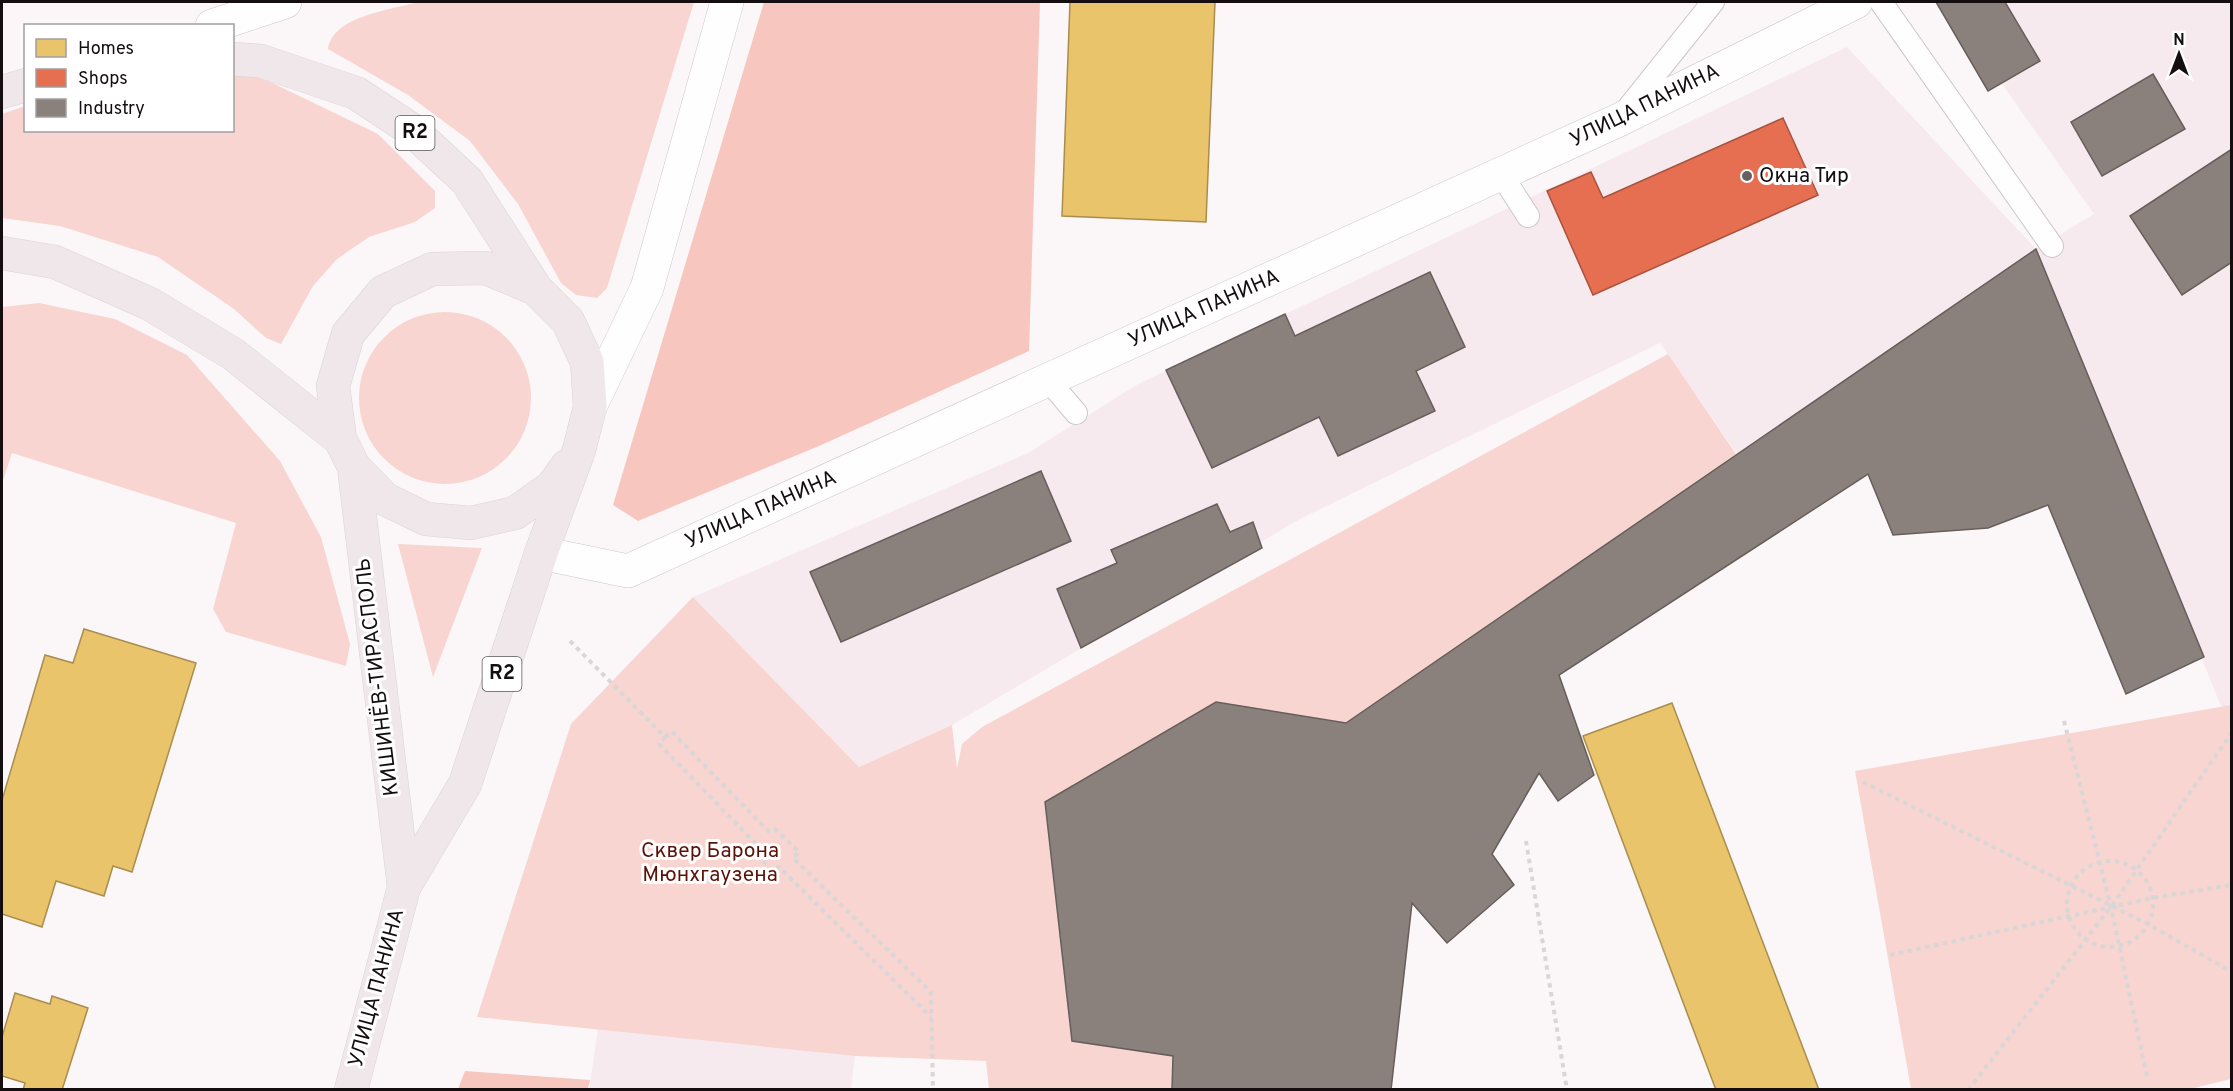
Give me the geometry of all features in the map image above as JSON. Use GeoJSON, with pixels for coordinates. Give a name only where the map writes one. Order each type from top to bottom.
{"type":"FeatureCollection","features":[{"type":"Feature","properties":{"kind":"main road","name":"R2"},"geometry":{"type":"LineString","coordinates":[[234,58],[261,61],[356,93],[412,130],[467,181],[536,289],[568,321],[587,362],[590,407],[579,450],[541,554],[465,784],[404,887]]}},
{"type":"Feature","properties":{"kind":"main road"},"geometry":{"type":"LineString","coordinates":[[2,92],[24,86]]}},
{"type":"Feature","properties":{"kind":"main road"},"geometry":{"type":"LineString","coordinates":[[2,253],[55,262],[150,304],[233,354],[347,453],[385,499],[426,519],[471,523],[515,513],[552,487],[579,450]]}},
{"type":"Feature","properties":{"kind":"main road","name":"КИШИНЁВ-ТИРАСПОЛЬ"},"geometry":{"type":"LineString","coordinates":[[404,887],[347,453],[333,386],[348,334],[383,292],[432,269],[486,268],[536,289]]}},
{"type":"Feature","properties":{"kind":"main road","name":"УЛИЦА ПАНИНА"},"geometry":{"type":"LineString","coordinates":[[351,1089],[404,887]]}},
{"type":"Feature","properties":{"kind":"street"},"geometry":{"type":"LineString","coordinates":[[218,24],[285,2]]}},
{"type":"Feature","properties":{"kind":"street"},"geometry":{"type":"LineString","coordinates":[[590,407],[647,288],[727,2]]}},
{"type":"Feature","properties":{"kind":"street","name":"УЛИЦА ПАНИНА"},"geometry":{"type":"LineString","coordinates":[[541,554],[628,571],[1619,120],[1856,2]]}},
{"type":"Feature","properties":{"kind":"lane"},"geometry":{"type":"LineString","coordinates":[[1619,120],[1713,2]]}},
{"type":"Feature","properties":{"kind":"lane"},"geometry":{"type":"LineString","coordinates":[[1881,2],[2052,246]]}},
{"type":"Feature","properties":{"kind":"lane"},"geometry":{"type":"LineString","coordinates":[[1501,174],[1528,216]]}},
{"type":"Feature","properties":{"kind":"lane"},"geometry":{"type":"LineString","coordinates":[[1048,380],[1076,412]]}},
{"type":"Feature","properties":{"kind":"path"},"geometry":{"type":"LineString","coordinates":[[570,641],[665,737]]}},
{"type":"Feature","properties":{"kind":"path"},"geometry":{"type":"LineString","coordinates":[[2064,721],[2111,907],[2147,1077]]}},
{"type":"Feature","properties":{"kind":"path"},"geometry":{"type":"LineString","coordinates":[[931,1017],[779,867],[773,871],[751,848],[755,843],[659,744],[665,737],[672,732],[768,831],[775,829],[799,852],[793,858],[931,992],[933,1089]]}},
{"type":"Feature","properties":{"kind":"path"},"geometry":{"type":"LineString","coordinates":[[1968,1089],[2111,907],[2232,732]]}},
{"type":"Feature","properties":{"kind":"path"},"geometry":{"type":"LineString","coordinates":[[1863,782],[2148,924],[2232,972]]}},
{"type":"Feature","properties":{"kind":"path"},"geometry":{"type":"LineString","coordinates":[[1526,841],[1567,1089]]}},
{"type":"Feature","properties":{"kind":"path"},"geometry":{"type":"LineString","coordinates":[[2099,863],[2119,863],[2136,871],[2144,879],[2152,898],[2148,924],[2136,939],[2119,946],[2096,945],[2085,940],[2075,929],[2067,905],[2071,886],[2079,874],[2099,863]]}},
{"type":"Feature","properties":{"kind":"path"},"geometry":{"type":"LineString","coordinates":[[1890,955],[2152,898],[2232,885]]}},
{"type":"Feature","properties":{"kind":"shaded area"},"geometry":{"type":"Polygon","coordinates":[[[764,2],[1040,2],[1029,351],[819,446],[638,521],[613,505],[764,2]]]}},
{"type":"Feature","properties":{"kind":"shaded area"},"geometry":{"type":"Polygon","coordinates":[[[1936,2],[2231,2],[2231,731],[2036,249],[2094,214],[2002,84],[1988,91],[1936,2]]]}},
{"type":"Feature","properties":{"kind":"shaded area"},"geometry":{"type":"Polygon","coordinates":[[[1847,47],[2036,249],[1737,454],[1660,343],[1300,519],[952,725],[859,767],[693,597],[1028,453],[1138,384],[1847,47]]]}},
{"type":"Feature","properties":{"kind":"shaded area"},"geometry":{"type":"Polygon","coordinates":[[[598,1028],[855,1056],[851,1089],[589,1090],[598,1028]]]}},
{"type":"Feature","properties":{"kind":"shaded area"},"geometry":{"type":"Polygon","coordinates":[[[465,1071],[590,1080],[588,1089],[458,1089],[465,1071]]]}},
{"type":"Feature","properties":{"kind":"green space"},"geometry":{"type":"Polygon","coordinates":[[[418,2],[694,2],[607,288],[597,298],[576,295],[561,283],[518,204],[470,141],[408,95],[328,49],[332,38],[351,22],[364,16],[418,2]]]}},
{"type":"Feature","properties":{"kind":"green space"},"geometry":{"type":"Polygon","coordinates":[[[234,72],[258,76],[378,134],[435,191],[435,208],[415,222],[369,237],[337,259],[313,286],[281,344],[266,338],[234,309],[158,257],[60,226],[2,218],[2,114],[24,106],[24,132],[234,132],[234,72]]]}},
{"type":"Feature","properties":{"kind":"green space"},"geometry":{"type":"Polygon","coordinates":[[[39,303],[115,319],[187,355],[280,461],[321,537],[350,644],[346,666],[226,632],[213,609],[236,523],[12,453],[2,484],[2,307],[39,303]]]}},
{"type":"Feature","properties":{"kind":"green space"},"geometry":{"type":"Polygon","coordinates":[[[445,312],[478,319],[506,337],[524,365],[531,398],[524,431],[506,459],[478,477],[445,484],[412,477],[384,459],[366,431],[359,398],[366,365],[384,337],[412,319],[445,312]]]}},
{"type":"Feature","properties":{"kind":"green space","name":"Сквер Барона Мюнхгаузена"},"geometry":{"type":"Polygon","coordinates":[[[1668,354],[1736,454],[1346,723],[1216,702],[1045,802],[1072,1040],[1173,1056],[1172,1089],[989,1089],[986,1061],[855,1056],[477,1017],[571,724],[693,597],[859,767],[952,725],[957,769],[962,744],[982,727],[1668,354]]]}},
{"type":"Feature","properties":{"kind":"green space"},"geometry":{"type":"Polygon","coordinates":[[[398,544],[482,548],[433,677],[398,544]]]}},
{"type":"Feature","properties":{"kind":"green space"},"geometry":{"type":"Polygon","coordinates":[[[2231,705],[2231,1079],[2186,1090],[1911,1089],[1855,771],[2231,705]]]}},
{"type":"Feature","properties":{"kind":"building: Homes"},"geometry":{"type":"Polygon","coordinates":[[[1070,2],[1215,2],[1206,222],[1062,216],[1070,2]]]}},
{"type":"Feature","properties":{"kind":"building: Homes"},"geometry":{"type":"Polygon","coordinates":[[[84,629],[196,663],[132,872],[113,866],[104,896],[56,881],[42,927],[2,914],[2,800],[45,655],[73,663],[84,629]]]}},
{"type":"Feature","properties":{"kind":"building: Homes"},"geometry":{"type":"Polygon","coordinates":[[[1672,703],[1819,1090],[1716,1090],[1583,736],[1672,703]]]}},
{"type":"Feature","properties":{"kind":"building: Homes"},"geometry":{"type":"Polygon","coordinates":[[[15,993],[50,1004],[52,996],[88,1008],[62,1090],[23,1090],[25,1083],[2,1076],[2,1037],[15,993]]]}},
{"type":"Feature","properties":{"kind":"building: Shops"},"geometry":{"type":"Polygon","coordinates":[[[1783,118],[1818,195],[1593,295],[1547,191],[1591,172],[1603,198],[1783,118]]]}},
{"type":"Feature","properties":{"kind":"building: Industry"},"geometry":{"type":"Polygon","coordinates":[[[1936,2],[2005,2],[2040,61],[1988,91],[1936,2]]]}},
{"type":"Feature","properties":{"kind":"building: Industry"},"geometry":{"type":"Polygon","coordinates":[[[2153,74],[2185,129],[2102,176],[2071,122],[2153,74]]]}},
{"type":"Feature","properties":{"kind":"building: Industry"},"geometry":{"type":"Polygon","coordinates":[[[2232,149],[2232,262],[2182,295],[2130,216],[2232,149]]]}},
{"type":"Feature","properties":{"kind":"building: Industry"},"geometry":{"type":"Polygon","coordinates":[[[2036,249],[2204,657],[2126,694],[2048,505],[1988,528],[1893,535],[1868,474],[1559,675],[1594,775],[1558,801],[1539,773],[1492,854],[1514,885],[1447,943],[1412,903],[1391,1090],[1172,1090],[1173,1056],[1072,1041],[1045,802],[1216,702],[1346,723],[2036,249]]]}},
{"type":"Feature","properties":{"kind":"building: Industry"},"geometry":{"type":"Polygon","coordinates":[[[1430,272],[1465,347],[1416,371],[1435,411],[1338,456],[1319,417],[1212,468],[1166,370],[1285,314],[1295,336],[1430,272]]]}},
{"type":"Feature","properties":{"kind":"building: Industry"},"geometry":{"type":"Polygon","coordinates":[[[1041,471],[1071,541],[841,642],[810,572],[1041,471]]]}},
{"type":"Feature","properties":{"kind":"building: Industry"},"geometry":{"type":"Polygon","coordinates":[[[1217,504],[1230,532],[1253,522],[1262,548],[1081,648],[1057,589],[1117,563],[1111,550],[1217,504]]]}},
{"type":"Feature","properties":{"kind":"place","name":"Окна Тир"},"geometry":{"type":"Point","coordinates":[1747,176]}}]}
